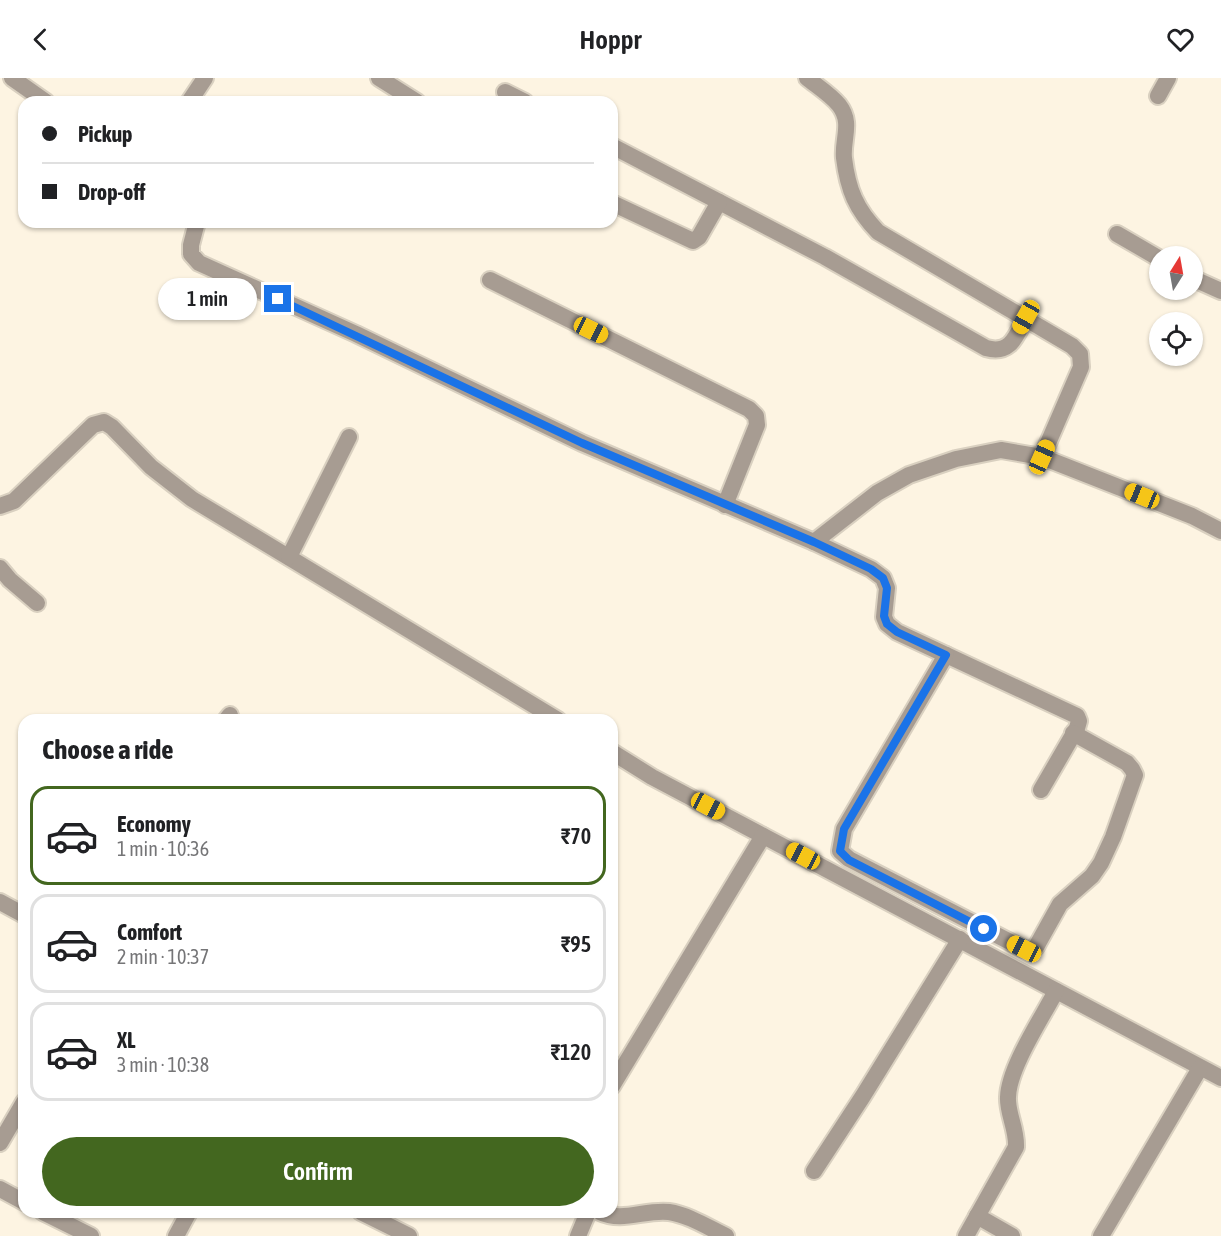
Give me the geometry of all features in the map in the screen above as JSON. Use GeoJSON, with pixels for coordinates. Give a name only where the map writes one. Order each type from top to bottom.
{"type":"FeatureCollection","features":[{"type":"Feature","properties":{"kind":"street"},"geometry":{"type":"LineString","coordinates":[[12,78],[38,96]]}},
{"type":"Feature","properties":{"kind":"street"},"geometry":{"type":"LineString","coordinates":[[193,96],[206,78]]}},
{"type":"Feature","properties":{"kind":"street"},"geometry":{"type":"LineString","coordinates":[[379,78],[408,96]]}},
{"type":"Feature","properties":{"kind":"street"},"geometry":{"type":"LineString","coordinates":[[807,78],[840,105],[848,128],[844,156],[850,189],[861,214],[872,226],[878,232],[1026,317],[1072,346],[1080,354],[1081,367],[1042,457]]}},
{"type":"Feature","properties":{"kind":"street"},"geometry":{"type":"LineString","coordinates":[[1158,96],[1168,78]]}},
{"type":"Feature","properties":{"kind":"street"},"geometry":{"type":"LineString","coordinates":[[505,92],[513,96]]}},
{"type":"Feature","properties":{"kind":"street"},"geometry":{"type":"LineString","coordinates":[[618,149],[825,257],[986,348],[995,351],[1002,350],[1011,344],[1026,317]]}},
{"type":"Feature","properties":{"kind":"street"},"geometry":{"type":"LineString","coordinates":[[618,206],[693,241],[699,237],[719,202]]}},
{"type":"Feature","properties":{"kind":"street"},"geometry":{"type":"LineString","coordinates":[[195,228],[191,254],[199,263],[356,334],[582,443],[814,542],[871,569],[883,578],[887,588],[884,616],[887,624],[897,632],[1073,712],[1077,716],[1079,721],[1041,790]]}},
{"type":"Feature","properties":{"kind":"street"},"geometry":{"type":"LineString","coordinates":[[1117,234],[1149,253]]}},
{"type":"Feature","properties":{"kind":"street"},"geometry":{"type":"LineString","coordinates":[[490,280],[749,409],[756,416],[756,425],[725,505]]}},
{"type":"Feature","properties":{"kind":"street"},"geometry":{"type":"LineString","coordinates":[[1203,283],[1221,291]]}},
{"type":"Feature","properties":{"kind":"street"},"geometry":{"type":"LineString","coordinates":[[0,506],[14,501],[93,425],[104,422],[175,487],[548,714]]}},
{"type":"Feature","properties":{"kind":"street"},"geometry":{"type":"LineString","coordinates":[[289,557],[349,437]]}},
{"type":"Feature","properties":{"kind":"street"},"geometry":{"type":"LineString","coordinates":[[814,542],[877,493],[909,475],[956,459],[1001,450],[1042,457],[1192,516],[1221,531]]}},
{"type":"Feature","properties":{"kind":"street"},"geometry":{"type":"LineString","coordinates":[[0,568],[10,580],[37,603]]}},
{"type":"Feature","properties":{"kind":"street"},"geometry":{"type":"LineString","coordinates":[[946,655],[844,829],[840,851],[849,860],[1024,949],[1029,950],[1036,947],[1060,904],[1092,876],[1101,863],[1113,837],[1135,775],[1127,763],[1073,733]]}},
{"type":"Feature","properties":{"kind":"street"},"geometry":{"type":"LineString","coordinates":[[618,756],[652,777],[1221,1078]]}},
{"type":"Feature","properties":{"kind":"street"},"geometry":{"type":"LineString","coordinates":[[618,1076],[763,836]]}},
{"type":"Feature","properties":{"kind":"street"},"geometry":{"type":"LineString","coordinates":[[902,909],[911,892]]}},
{"type":"Feature","properties":{"kind":"street"},"geometry":{"type":"LineString","coordinates":[[0,902],[18,912]]}},
{"type":"Feature","properties":{"kind":"street"},"geometry":{"type":"LineString","coordinates":[[813,1171],[863,1096],[960,939]]}},
{"type":"Feature","properties":{"kind":"street"},"geometry":{"type":"LineString","coordinates":[[966,1236],[1016,1147],[1017,1136],[1007,1098],[1010,1083],[1056,991]]}},
{"type":"Feature","properties":{"kind":"street"},"geometry":{"type":"LineString","coordinates":[[1101,1236],[1200,1068]]}},
{"type":"Feature","properties":{"kind":"street"},"geometry":{"type":"LineString","coordinates":[[0,1143],[18,1112]]}},
{"type":"Feature","properties":{"kind":"street"},"geometry":{"type":"LineString","coordinates":[[0,1189],[18,1199]]}},
{"type":"Feature","properties":{"kind":"street"},"geometry":{"type":"LineString","coordinates":[[618,1217],[654,1211],[672,1212],[726,1236]]}},
{"type":"Feature","properties":{"kind":"street"},"geometry":{"type":"LineString","coordinates":[[977,1216],[1012,1236]]}},
{"type":"Feature","properties":{"kind":"street"},"geometry":{"type":"LineString","coordinates":[[55,1218],[91,1236]]}},
{"type":"Feature","properties":{"kind":"street"},"geometry":{"type":"LineString","coordinates":[[182,1234],[187,1218]]}},
{"type":"Feature","properties":{"kind":"street"},"geometry":{"type":"LineString","coordinates":[[373,1218],[409,1236]]}},
{"type":"Feature","properties":{"kind":"street"},"geometry":{"type":"LineString","coordinates":[[578,1236],[586,1218]]}},
{"type":"Feature","properties":{"kind":"route"},"geometry":{"type":"LineString","coordinates":[[278,299],[582,443],[814,542],[871,569],[883,578],[887,588],[884,616],[887,624],[897,632],[946,655],[844,829],[840,851],[849,860],[984,929]]}}]}
